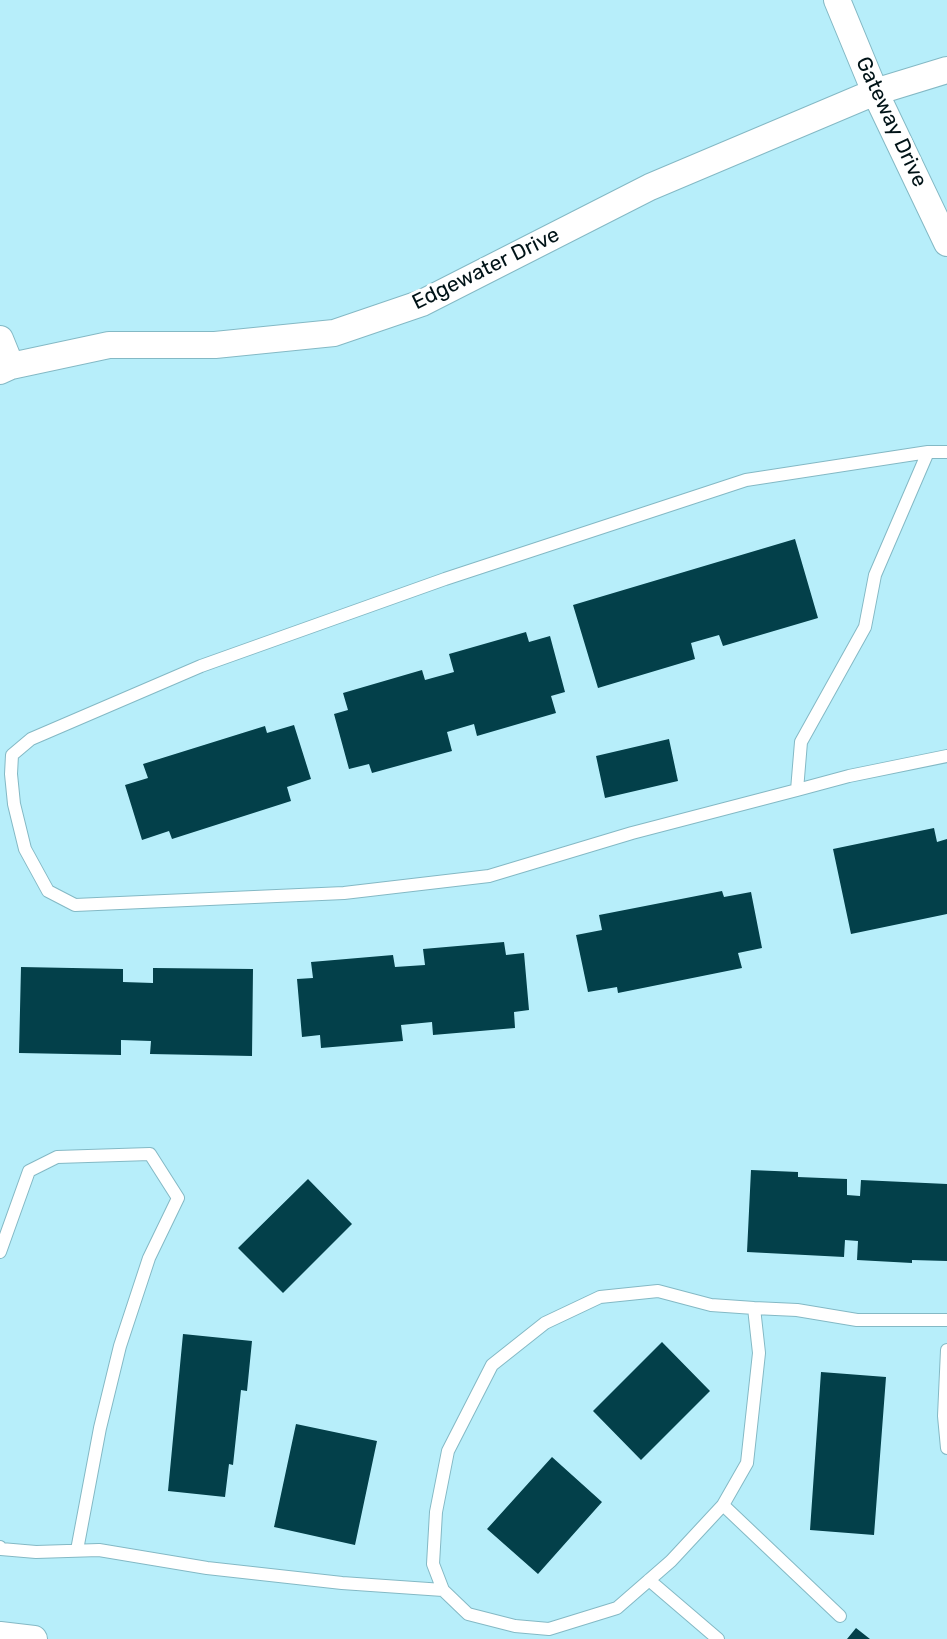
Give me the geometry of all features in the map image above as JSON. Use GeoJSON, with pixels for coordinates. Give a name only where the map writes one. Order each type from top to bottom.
{"type":"FeatureCollection","features":[{"type":"Feature","properties":{"kind":"street","name":"Gateway Drive"},"geometry":{"type":"LineString","coordinates":[[837,0],[875,92],[947,243]]}},
{"type":"Feature","properties":{"kind":"street","name":"Edgewater Drive"},"geometry":{"type":"LineString","coordinates":[[5,368],[109,345],[215,345],[334,333],[422,303],[650,187],[875,92],[947,70]]}},
{"type":"Feature","properties":{"kind":"street"},"geometry":{"type":"LineString","coordinates":[[0,339],[5,368]]}},
{"type":"Feature","properties":{"kind":"street"},"geometry":{"type":"LineString","coordinates":[[0,1635],[34,1639]]}},
{"type":"Feature","properties":{"kind":"lane"},"geometry":{"type":"LineString","coordinates":[[947,452],[928,452],[746,480],[434,583],[201,666],[31,740],[12,755],[11,774],[14,804],[26,849],[48,891],[75,905],[344,893],[489,876],[632,833],[849,776],[947,756]]}},
{"type":"Feature","properties":{"kind":"lane"},"geometry":{"type":"LineString","coordinates":[[797,790],[801,742],[865,627],[875,575],[928,452]]}},
{"type":"Feature","properties":{"kind":"lane"},"geometry":{"type":"LineString","coordinates":[[0,1252],[29,1171],[57,1157],[150,1154],[178,1198],[149,1258],[120,1346],[100,1428],[77,1550]]}},
{"type":"Feature","properties":{"kind":"lane"},"geometry":{"type":"LineString","coordinates":[[754,1308],[759,1353],[747,1463],[723,1505],[671,1561],[617,1608],[549,1629],[515,1626],[468,1614],[443,1590],[433,1564],[436,1512],[448,1451],[492,1365],[546,1323],[600,1297],[657,1291],[711,1305],[797,1310],[857,1320],[947,1320]]}},
{"type":"Feature","properties":{"kind":"lane"},"geometry":{"type":"LineString","coordinates":[[947,1350],[944,1416],[947,1448]]}},
{"type":"Feature","properties":{"kind":"lane"},"geometry":{"type":"LineString","coordinates":[[723,1505],[840,1616]]}},
{"type":"Feature","properties":{"kind":"lane"},"geometry":{"type":"LineString","coordinates":[[0,1547],[1,1549],[36,1552],[99,1550],[207,1568],[342,1583],[443,1590]]}},
{"type":"Feature","properties":{"kind":"lane"},"geometry":{"type":"LineString","coordinates":[[649,1580],[718,1639]]}},
{"type":"Feature","properties":{"kind":"building"},"geometry":{"type":"Polygon","coordinates":[[[795,539],[818,618],[723,646],[719,635],[691,643],[695,659],[598,688],[573,605],[795,539]]]}},
{"type":"Feature","properties":{"kind":"building"},"geometry":{"type":"Polygon","coordinates":[[[526,632],[529,642],[550,636],[565,692],[551,696],[556,713],[477,736],[474,724],[447,732],[452,751],[372,773],[369,764],[349,769],[334,714],[348,710],[343,693],[422,670],[425,680],[454,672],[449,654],[526,632]]]}},
{"type":"Feature","properties":{"kind":"building"},"geometry":{"type":"Polygon","coordinates":[[[294,725],[311,779],[287,787],[291,801],[172,839],[169,831],[142,840],[125,785],[148,778],[143,764],[265,726],[267,733],[294,725]]]}},
{"type":"Feature","properties":{"kind":"building"},"geometry":{"type":"Polygon","coordinates":[[[669,739],[678,781],[605,798],[596,756],[669,739]]]}},
{"type":"Feature","properties":{"kind":"building"},"geometry":{"type":"Polygon","coordinates":[[[934,828],[937,842],[947,839],[947,914],[851,934],[833,849],[934,828]]]}},
{"type":"Feature","properties":{"kind":"building"},"geometry":{"type":"Polygon","coordinates":[[[722,891],[724,897],[751,892],[762,948],[738,953],[742,968],[618,993],[617,987],[588,992],[576,935],[602,930],[599,915],[722,891]]]}},
{"type":"Feature","properties":{"kind":"building"},"geometry":{"type":"Polygon","coordinates":[[[504,942],[506,955],[524,953],[529,1010],[514,1012],[515,1028],[433,1035],[432,1022],[401,1025],[403,1041],[321,1048],[320,1035],[302,1037],[297,979],[313,978],[311,962],[393,955],[395,967],[425,965],[423,949],[504,942]]]}},
{"type":"Feature","properties":{"kind":"building"},"geometry":{"type":"Polygon","coordinates":[[[21,967],[123,969],[123,982],[153,983],[153,968],[253,969],[252,1056],[150,1054],[151,1041],[121,1040],[121,1055],[19,1053],[21,967]]]}},
{"type":"Feature","properties":{"kind":"building"},"geometry":{"type":"Polygon","coordinates":[[[751,1170],[798,1172],[798,1177],[847,1179],[847,1195],[860,1196],[861,1180],[947,1184],[947,1261],[912,1260],[912,1263],[857,1260],[858,1241],[845,1240],[844,1257],[747,1252],[751,1170]]]}},
{"type":"Feature","properties":{"kind":"building"},"geometry":{"type":"Polygon","coordinates":[[[308,1179],[352,1224],[283,1293],[238,1248],[308,1179]]]}},
{"type":"Feature","properties":{"kind":"building"},"geometry":{"type":"Polygon","coordinates":[[[183,1334],[252,1341],[247,1391],[241,1390],[233,1465],[229,1464],[225,1497],[168,1491],[183,1334]]]}},
{"type":"Feature","properties":{"kind":"building"},"geometry":{"type":"Polygon","coordinates":[[[662,1342],[710,1391],[641,1460],[593,1411],[662,1342]]]}},
{"type":"Feature","properties":{"kind":"building"},"geometry":{"type":"Polygon","coordinates":[[[821,1372],[886,1377],[874,1535],[810,1530],[821,1372]]]}},
{"type":"Feature","properties":{"kind":"building"},"geometry":{"type":"Polygon","coordinates":[[[296,1424],[377,1441],[355,1545],[274,1527],[296,1424]]]}},
{"type":"Feature","properties":{"kind":"building"},"geometry":{"type":"Polygon","coordinates":[[[552,1457],[602,1502],[538,1574],[487,1529],[552,1457]]]}},
{"type":"Feature","properties":{"kind":"building"},"geometry":{"type":"Polygon","coordinates":[[[856,1628],[870,1639],[847,1639],[856,1628]]]}}]}
